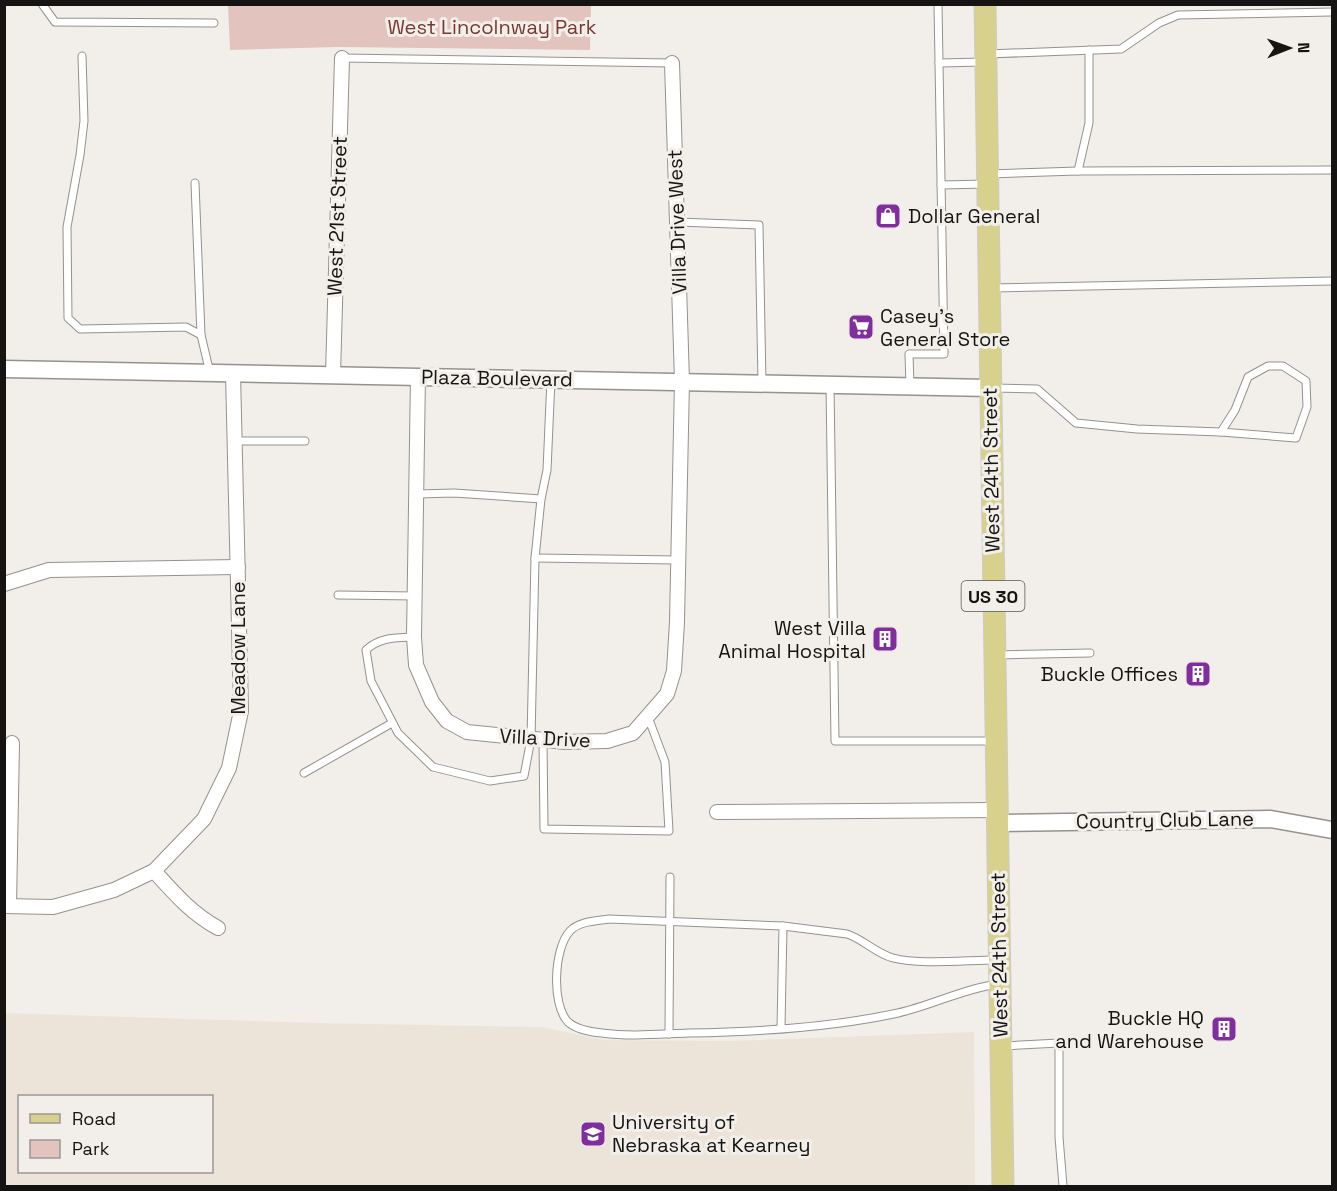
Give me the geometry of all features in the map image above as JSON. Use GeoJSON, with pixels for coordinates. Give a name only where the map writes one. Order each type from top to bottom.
{"type":"FeatureCollection","features":[{"type":"Feature","properties":{"kind":"main road","name":"West 24th Street"},"geometry":{"type":"LineString","coordinates":[[985,4],[1003,1186]]}},
{"type":"Feature","properties":{"kind":"street","name":"West 21st Street"},"geometry":{"type":"LineString","coordinates":[[333,375],[342,58]]}},
{"type":"Feature","properties":{"kind":"street","name":"Villa Drive West"},"geometry":{"type":"LineString","coordinates":[[672,63],[682,381]]}},
{"type":"Feature","properties":{"kind":"street","name":"Plaza Boulevard"},"geometry":{"type":"LineString","coordinates":[[4,369],[990,388]]}},
{"type":"Feature","properties":{"kind":"street","name":"Meadow Lane"},"geometry":{"type":"LineString","coordinates":[[7,906],[53,907],[114,890],[154,871],[204,819],[229,768],[241,711],[233,373]]}},
{"type":"Feature","properties":{"kind":"street","name":"Villa Drive"},"geometry":{"type":"LineString","coordinates":[[418,376],[414,637],[416,665],[432,702],[447,721],[466,732],[566,742],[607,741],[633,733],[667,694],[674,671],[682,381]]}},
{"type":"Feature","properties":{"kind":"street","name":"Meadow Lane"},"geometry":{"type":"LineString","coordinates":[[4,584],[49,570],[238,567]]}},
{"type":"Feature","properties":{"kind":"street"},"geometry":{"type":"LineString","coordinates":[[7,906],[12,743]]}},
{"type":"Feature","properties":{"kind":"street"},"geometry":{"type":"LineString","coordinates":[[717,812],[996,816]]}},
{"type":"Feature","properties":{"kind":"street","name":"Country Club Lane"},"geometry":{"type":"LineString","coordinates":[[996,816],[1271,819],[1332,830]]}},
{"type":"Feature","properties":{"kind":"street"},"geometry":{"type":"LineString","coordinates":[[154,871],[183,904],[198,917],[218,928]]}},
{"type":"Feature","properties":{"kind":"lane"},"geometry":{"type":"LineString","coordinates":[[42,4],[55,22],[214,23]]}},
{"type":"Feature","properties":{"kind":"lane"},"geometry":{"type":"LineString","coordinates":[[910,386],[909,354],[944,354],[938,4]]}},
{"type":"Feature","properties":{"kind":"lane"},"geometry":{"type":"LineString","coordinates":[[939,63],[1121,49],[1159,22],[1178,15],[1332,12]]}},
{"type":"Feature","properties":{"kind":"lane"},"geometry":{"type":"LineString","coordinates":[[1078,171],[1089,123],[1089,50]]}},
{"type":"Feature","properties":{"kind":"lane"},"geometry":{"type":"LineString","coordinates":[[82,56],[84,120],[80,155],[66,227],[68,318],[80,329],[186,327],[201,335]]}},
{"type":"Feature","properties":{"kind":"lane"},"geometry":{"type":"LineString","coordinates":[[342,58],[672,63]]}},
{"type":"Feature","properties":{"kind":"lane"},"geometry":{"type":"LineString","coordinates":[[941,184],[1078,171],[1332,170]]}},
{"type":"Feature","properties":{"kind":"lane"},"geometry":{"type":"LineString","coordinates":[[195,183],[201,335],[210,373]]}},
{"type":"Feature","properties":{"kind":"lane"},"geometry":{"type":"LineString","coordinates":[[677,222],[759,225],[762,383]]}},
{"type":"Feature","properties":{"kind":"lane"},"geometry":{"type":"LineString","coordinates":[[988,288],[1332,281]]}},
{"type":"Feature","properties":{"kind":"lane"},"geometry":{"type":"LineString","coordinates":[[990,388],[1037,389],[1076,423],[1137,429],[1296,438],[1307,407],[1306,381],[1283,366],[1268,366],[1248,378],[1235,410],[1221,432]]}},
{"type":"Feature","properties":{"kind":"lane"},"geometry":{"type":"LineString","coordinates":[[551,379],[547,470],[541,499],[535,558],[537,739],[544,829],[669,831],[664,762],[648,717]]}},
{"type":"Feature","properties":{"kind":"lane"},"geometry":{"type":"LineString","coordinates":[[830,385],[836,741],[995,741]]}},
{"type":"Feature","properties":{"kind":"lane"},"geometry":{"type":"LineString","coordinates":[[235,441],[305,441]]}},
{"type":"Feature","properties":{"kind":"lane"},"geometry":{"type":"LineString","coordinates":[[417,494],[454,493],[541,499]]}},
{"type":"Feature","properties":{"kind":"lane"},"geometry":{"type":"LineString","coordinates":[[535,558],[678,560]]}},
{"type":"Feature","properties":{"kind":"lane"},"geometry":{"type":"LineString","coordinates":[[338,595],[416,596]]}},
{"type":"Feature","properties":{"kind":"lane"},"geometry":{"type":"LineString","coordinates":[[414,637],[385,639],[375,642],[366,651],[371,681],[398,733],[433,767],[490,781],[524,776],[537,739]]}},
{"type":"Feature","properties":{"kind":"lane"},"geometry":{"type":"LineString","coordinates":[[994,655],[1090,652]]}},
{"type":"Feature","properties":{"kind":"lane"},"geometry":{"type":"LineString","coordinates":[[304,773],[393,723]]}},
{"type":"Feature","properties":{"kind":"lane"},"geometry":{"type":"LineString","coordinates":[[669,1034],[670,877]]}},
{"type":"Feature","properties":{"kind":"lane"},"geometry":{"type":"LineString","coordinates":[[999,960],[908,960],[878,952],[856,937],[847,934],[783,926],[609,919],[589,922],[571,930],[561,947],[557,968],[557,989],[561,1011],[569,1023],[584,1030],[619,1035],[808,1027],[897,1013],[932,1004],[973,988],[1000,984]]}},
{"type":"Feature","properties":{"kind":"lane"},"geometry":{"type":"LineString","coordinates":[[781,1028],[783,926]]}},
{"type":"Feature","properties":{"kind":"lane"},"geometry":{"type":"LineString","coordinates":[[1002,1046],[1059,1043],[1059,1137],[1063,1186]]}},
{"type":"Feature","properties":{"kind":"shaded area","name":"University of Nebraska at Kearney"},"geometry":{"type":"Polygon","coordinates":[[[5,1013],[315,1023],[542,1027],[603,1040],[731,1041],[974,1032],[975,1186],[5,1186],[5,1013]]]}},
{"type":"Feature","properties":{"kind":"green space","name":"West Lincolnway Park"},"geometry":{"type":"Polygon","coordinates":[[[228,5],[591,5],[590,50],[337,47],[230,50],[228,5]]]}},
{"type":"Feature","properties":{"kind":"place","name":"Dollar General"},"geometry":{"type":"Point","coordinates":[888,216]}},
{"type":"Feature","properties":{"kind":"place","name":"Casey's General Store"},"geometry":{"type":"Point","coordinates":[861,327]}},
{"type":"Feature","properties":{"kind":"place","name":"West Villa Animal Hospital"},"geometry":{"type":"Point","coordinates":[885,639]}},
{"type":"Feature","properties":{"kind":"place","name":"Buckle Offices"},"geometry":{"type":"Point","coordinates":[1198,674]}},
{"type":"Feature","properties":{"kind":"place","name":"Buckle HQ and Warehouse"},"geometry":{"type":"Point","coordinates":[1224,1029]}},
{"type":"Feature","properties":{"kind":"place","name":"University of Nebraska at Kearney"},"geometry":{"type":"Point","coordinates":[593,1134]}}]}
